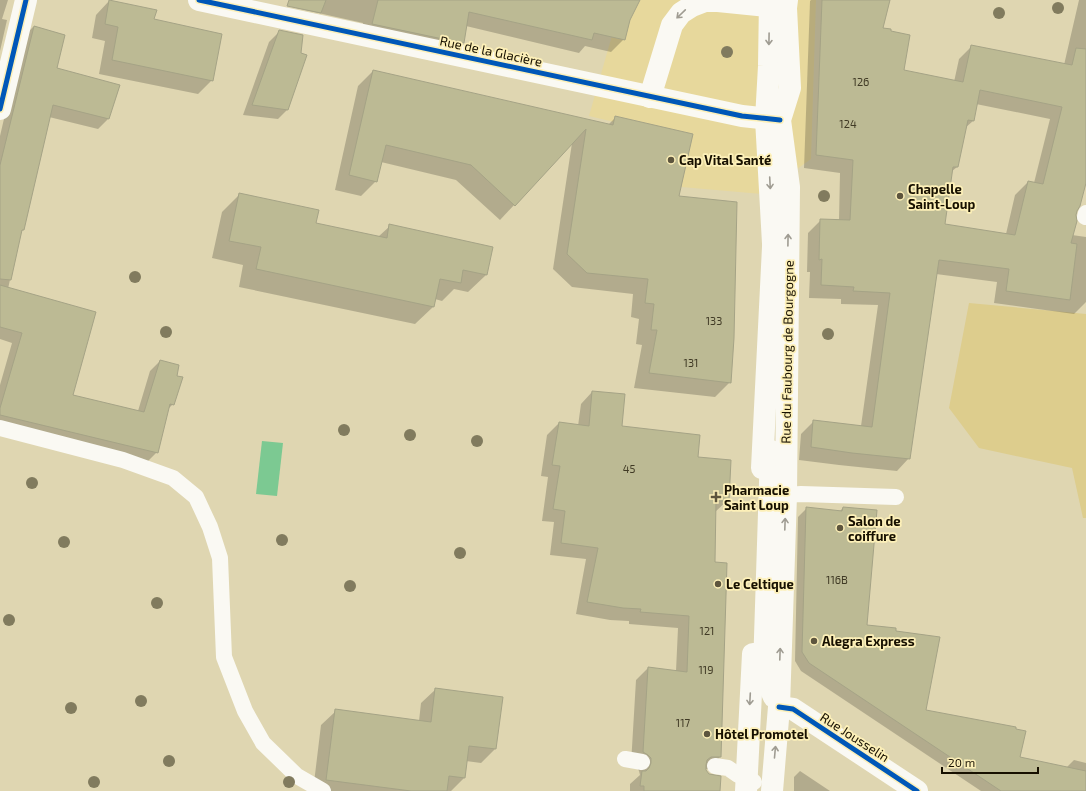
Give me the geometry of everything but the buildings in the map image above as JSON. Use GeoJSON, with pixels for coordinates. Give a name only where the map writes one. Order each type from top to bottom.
{"type":"FeatureCollection","features":[{"type":"Feature","properties":{"kind":"main road"},"geometry":{"type":"LineString","coordinates":[[1,98],[26,0]]}},
{"type":"Feature","properties":{"kind":"main road","name":"Rue de la Glacière"},"geometry":{"type":"LineString","coordinates":[[199,0],[650,97],[742,116],[773,119]]}},
{"type":"Feature","properties":{"kind":"main road"},"geometry":{"type":"LineString","coordinates":[[650,97],[672,24],[681,13],[692,6],[705,1],[778,4]]}},
{"type":"Feature","properties":{"kind":"main road","name":"Rue du Faubourg de Bourgogne"},"geometry":{"type":"LineString","coordinates":[[778,4],[790,88],[773,119],[773,241],[776,329],[764,668],[766,681],[778,707]]}},
{"type":"Feature","properties":{"kind":"main road","name":"Rue du Faubourg de Bourgogne"},"geometry":{"type":"LineString","coordinates":[[772,791],[778,707],[786,495],[789,187],[773,119]]}},
{"type":"Feature","properties":{"kind":"main road","name":"Rue du Faubourg de Bourgogne"},"geometry":{"type":"LineString","coordinates":[[750,786],[773,241]]}},
{"type":"Feature","properties":{"kind":"main road","name":"Rue Jousselin"},"geometry":{"type":"LineString","coordinates":[[778,707],[793,709],[917,791]]}},
{"type":"Feature","properties":{"kind":"lane"},"geometry":{"type":"LineString","coordinates":[[0,428],[123,460],[173,478],[196,497],[210,526],[220,558],[224,657],[245,711],[263,743],[297,776],[323,791]]}},
{"type":"Feature","properties":{"kind":"lane"},"geometry":{"type":"LineString","coordinates":[[786,495],[802,494],[896,497]]}},
{"type":"Feature","properties":{"kind":"lane"},"geometry":{"type":"LineString","coordinates":[[625,759],[642,762]]}},
{"type":"Feature","properties":{"kind":"lane"},"geometry":{"type":"LineString","coordinates":[[715,766],[728,768],[738,774],[750,786]]}},
{"type":"Feature","properties":{"kind":"shaded area"},"geometry":{"type":"Polygon","coordinates":[[[626,0],[816,0],[811,159],[762,194],[670,186],[677,137],[589,116],[619,11],[626,0]]]}},
{"type":"Feature","properties":{"kind":"shaded area"},"geometry":{"type":"Polygon","coordinates":[[[969,303],[1086,314],[1086,518],[1083,518],[1072,468],[979,448],[949,408],[969,303]]]}},
{"type":"Feature","properties":{"kind":"shaded area"},"geometry":{"type":"Polygon","coordinates":[[[262,441],[283,443],[277,496],[256,494],[262,441]]]}},
{"type":"Feature","properties":{"kind":"cycle path"},"geometry":{"type":"LineString","coordinates":[[0,109],[26,0]]}},
{"type":"Feature","properties":{"kind":"cycle path"},"geometry":{"type":"LineString","coordinates":[[199,0],[742,116],[780,120]]}},
{"type":"Feature","properties":{"kind":"cycle path"},"geometry":{"type":"LineString","coordinates":[[779,707],[793,709],[917,791]]}},
{"type":"Feature","properties":{"kind":"place","name":"Cap Vital Santé"},"geometry":{"type":"Point","coordinates":[671,160]}},
{"type":"Feature","properties":{"kind":"place","name":"Chapelle Saint-Loup"},"geometry":{"type":"Point","coordinates":[900,196]}},
{"type":"Feature","properties":{"kind":"place","name":"Pharmacie Saint Loup"},"geometry":{"type":"Point","coordinates":[716,497]}},
{"type":"Feature","properties":{"kind":"place","name":"Salon de coiffure"},"geometry":{"type":"Point","coordinates":[840,528]}},
{"type":"Feature","properties":{"kind":"place","name":"Le Celtique"},"geometry":{"type":"Point","coordinates":[718,584]}},
{"type":"Feature","properties":{"kind":"place","name":"Alegra Express"},"geometry":{"type":"Point","coordinates":[814,641]}},
{"type":"Feature","properties":{"kind":"place","name":"Hôtel Promotel"},"geometry":{"type":"Point","coordinates":[707,734]}}]}
